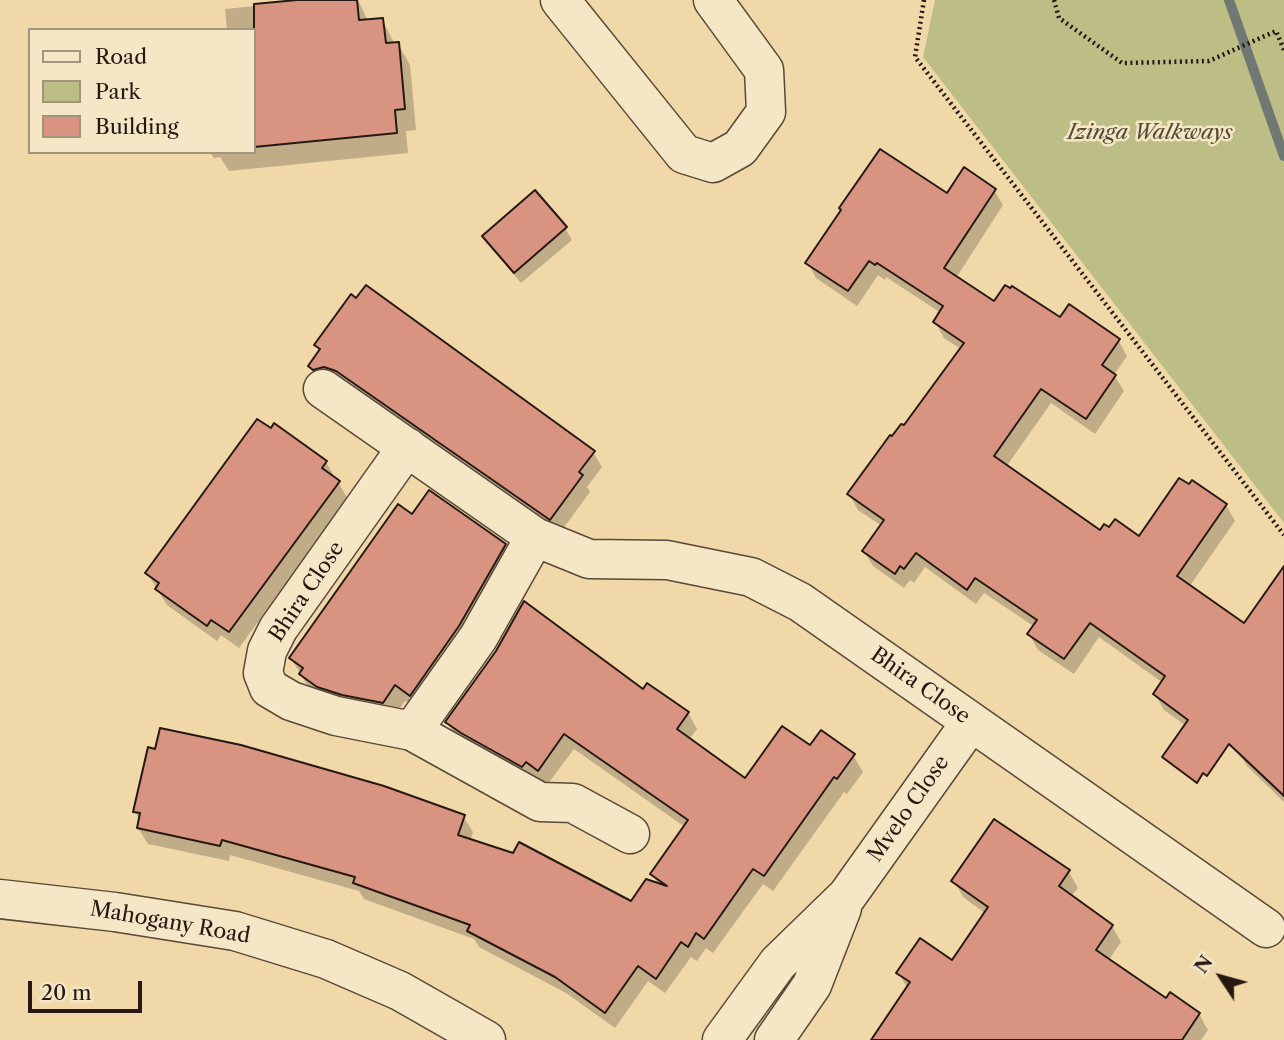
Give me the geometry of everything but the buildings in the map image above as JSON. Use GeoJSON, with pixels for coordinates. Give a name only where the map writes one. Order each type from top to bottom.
{"type":"FeatureCollection","features":[{"type":"Feature","properties":{"kind":"street"},"geometry":{"type":"LineString","coordinates":[[560,0],[684,154],[713,163],[740,148],[766,111],[764,70],[713,0]]}},
{"type":"Feature","properties":{"kind":"street","name":"Bhira Close"},"geometry":{"type":"LineString","coordinates":[[323,389],[535,537],[589,559],[667,560],[751,577],[800,602],[1266,928]]}},
{"type":"Feature","properties":{"kind":"street","name":"Bhira Close"},"geometry":{"type":"LineString","coordinates":[[407,447],[278,629],[267,652],[262,673],[268,688],[290,701],[336,716],[412,731],[540,802],[573,803],[630,834]]}},
{"type":"Feature","properties":{"kind":"street"},"geometry":{"type":"LineString","coordinates":[[412,731],[478,638],[535,537]]}},
{"type":"Feature","properties":{"kind":"street","name":"Mvelo Close"},"geometry":{"type":"LineString","coordinates":[[722,1040],[778,963],[847,896],[971,722]]}},
{"type":"Feature","properties":{"kind":"street","name":"Mvelo Close"},"geometry":{"type":"LineString","coordinates":[[774,1040],[812,985],[847,896]]}},
{"type":"Feature","properties":{"kind":"street","name":"Mahogany Road"},"geometry":{"type":"LineString","coordinates":[[0,899],[116,912],[235,931],[326,960],[387,986],[486,1040]]}},
{"type":"Feature","properties":{"kind":"path"},"geometry":{"type":"LineString","coordinates":[[923,0],[915,57],[1284,535]]}},
{"type":"Feature","properties":{"kind":"path"},"geometry":{"type":"LineString","coordinates":[[1054,0],[1059,18],[1122,63],[1209,61],[1276,31],[1284,50]]}},
{"type":"Feature","properties":{"kind":"green space","name":"Izinga Walkways"},"geometry":{"type":"Polygon","coordinates":[[[935,0],[1284,0],[1284,523],[923,57],[935,0]]]}},
{"type":"Feature","properties":{"kind":"waterway"},"geometry":{"type":"LineString","coordinates":[[1229,0],[1284,156]]}}]}
